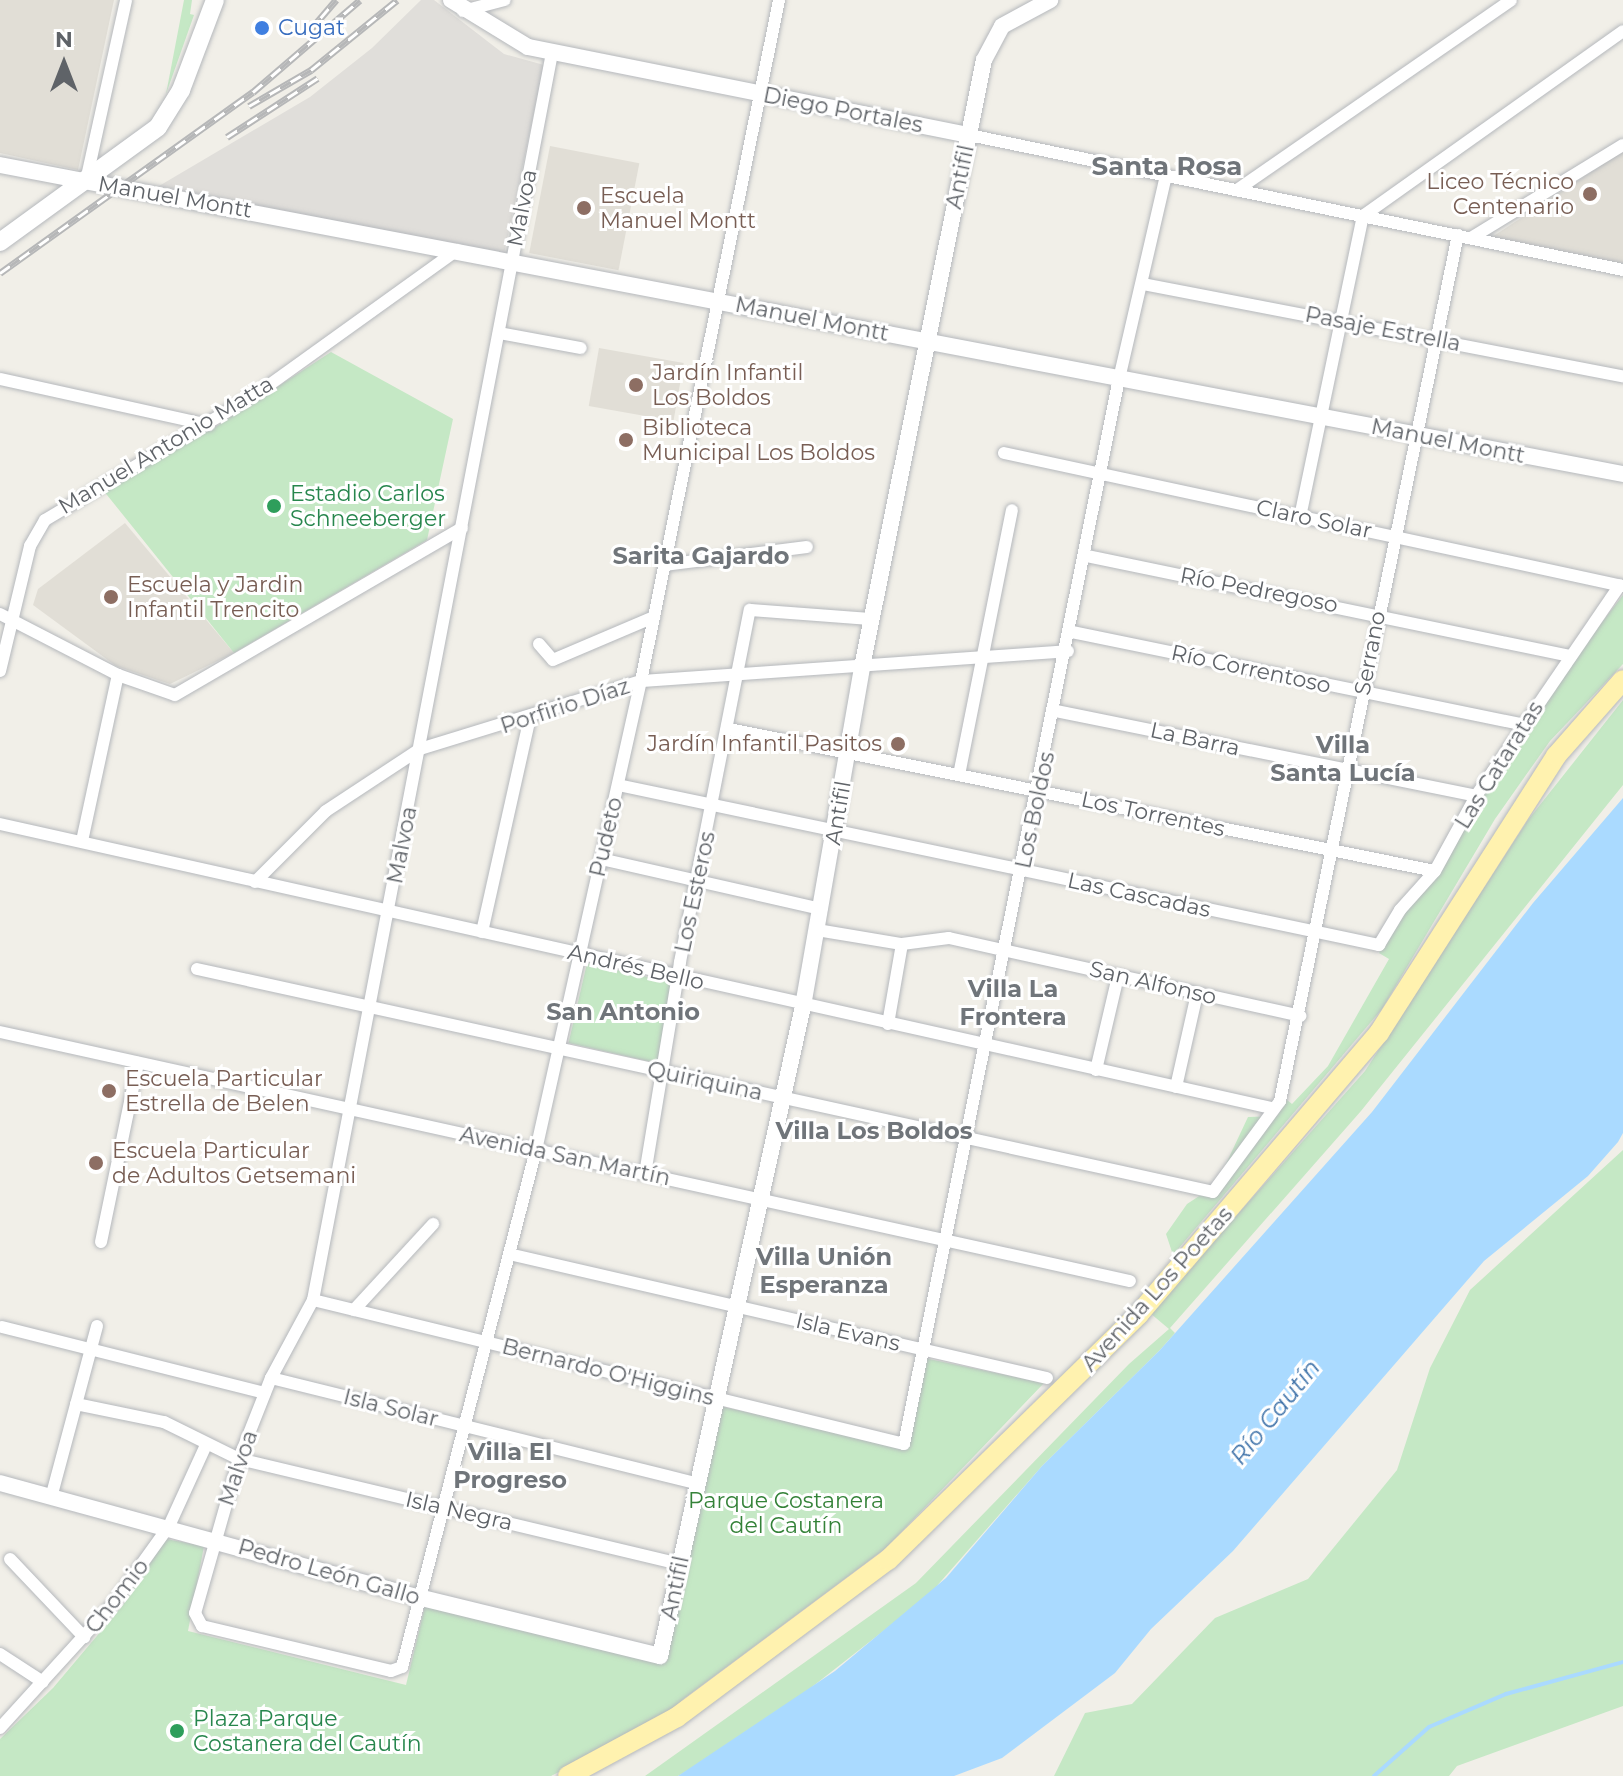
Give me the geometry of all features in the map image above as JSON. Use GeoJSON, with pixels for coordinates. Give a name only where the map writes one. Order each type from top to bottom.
{"type":"FeatureCollection","features":[{"type":"Feature","properties":{"kind":"main road"},"geometry":{"type":"LineString","coordinates":[[0,242],[138,145],[167,117],[215,0]]}},
{"type":"Feature","properties":{"kind":"main road","name":"Avenida Los Poetas"},"geometry":{"type":"LineString","coordinates":[[568,1776],[677,1717],[888,1560],[1139,1314],[1379,1033],[1540,779],[1623,680]]}},
{"type":"Feature","properties":{"kind":"street"},"geometry":{"type":"LineString","coordinates":[[86,181],[126,0]]}},
{"type":"Feature","properties":{"kind":"street"},"geometry":{"type":"LineString","coordinates":[[457,5],[505,0]]}},
{"type":"Feature","properties":{"kind":"street","name":"Pudeto"},"geometry":{"type":"LineString","coordinates":[[402,1667],[536,1150],[559,1049],[641,681],[779,0]]}},
{"type":"Feature","properties":{"kind":"street","name":"Antifil"},"geometry":{"type":"LineString","coordinates":[[660,1656],[803,1006],[871,619],[925,340],[969,135],[992,40],[1028,4],[1050,0]]}},
{"type":"Feature","properties":{"kind":"street"},"geometry":{"type":"LineString","coordinates":[[1237,190],[1511,0]]}},
{"type":"Feature","properties":{"kind":"street","name":"Diego Portales"},"geometry":{"type":"LineString","coordinates":[[457,5],[514,42],[552,53],[969,135],[1623,270]]}},
{"type":"Feature","properties":{"kind":"street"},"geometry":{"type":"LineString","coordinates":[[1300,517],[1363,216],[1623,31]]}},
{"type":"Feature","properties":{"kind":"street","name":"Malvoa"},"geometry":{"type":"LineString","coordinates":[[402,1667],[391,1671],[197,1620],[214,1540],[239,1459],[271,1378],[313,1300],[552,53]]}},
{"type":"Feature","properties":{"kind":"street"},"geometry":{"type":"LineString","coordinates":[[1464,237],[1623,145]]}},
{"type":"Feature","properties":{"kind":"street","name":"Manuel Montt"},"geometry":{"type":"LineString","coordinates":[[0,165],[1623,474]]}},
{"type":"Feature","properties":{"kind":"street","name":"Los Boldos"},"geometry":{"type":"LineString","coordinates":[[904,1444],[1072,632],[1119,379],[1166,176]]}},
{"type":"Feature","properties":{"kind":"street","name":"Serrano"},"geometry":{"type":"LineString","coordinates":[[1213,1192],[1280,1101],[1300,1016],[1393,536],[1436,339],[1464,237]]}},
{"type":"Feature","properties":{"kind":"street","name":"Manuel Antonio Matta"},"geometry":{"type":"LineString","coordinates":[[0,671],[5,616],[30,546],[45,520],[209,425],[457,250]]}},
{"type":"Feature","properties":{"kind":"street","name":"Pasaje Estrella"},"geometry":{"type":"LineString","coordinates":[[1143,284],[1623,376]]}},
{"type":"Feature","properties":{"kind":"street"},"geometry":{"type":"LineString","coordinates":[[499,333],[581,348]]}},
{"type":"Feature","properties":{"kind":"street"},"geometry":{"type":"LineString","coordinates":[[0,379],[209,425]]}},
{"type":"Feature","properties":{"kind":"street","name":"Claro Solar"},"geometry":{"type":"LineString","coordinates":[[1004,453],[1622,586]]}},
{"type":"Feature","properties":{"kind":"street"},"geometry":{"type":"LineString","coordinates":[[959,775],[1012,510]]}},
{"type":"Feature","properties":{"kind":"street"},"geometry":{"type":"LineString","coordinates":[[5,616],[118,675],[175,695],[462,528]]}},
{"type":"Feature","properties":{"kind":"street"},"geometry":{"type":"LineString","coordinates":[[664,565],[807,547]]}},
{"type":"Feature","properties":{"kind":"street","name":"Río Pedregoso"},"geometry":{"type":"LineString","coordinates":[[1087,556],[1378,613],[1571,656]]}},
{"type":"Feature","properties":{"kind":"street","name":"Las Cataratas"},"geometry":{"type":"LineString","coordinates":[[1379,945],[1400,910],[1435,871],[1476,796],[1622,586]]}},
{"type":"Feature","properties":{"kind":"street","name":"Los Esteros"},"geometry":{"type":"LineString","coordinates":[[645,1174],[750,610],[871,619]]}},
{"type":"Feature","properties":{"kind":"street"},"geometry":{"type":"LineString","coordinates":[[539,644],[553,660],[654,617]]}},
{"type":"Feature","properties":{"kind":"street","name":"Río Correntoso"},"geometry":{"type":"LineString","coordinates":[[1072,632],[1524,725]]}},
{"type":"Feature","properties":{"kind":"street","name":"Porfirio Díaz"},"geometry":{"type":"LineString","coordinates":[[255,882],[326,811],[420,749],[530,718],[641,681],[1068,651]]}},
{"type":"Feature","properties":{"kind":"street"},"geometry":{"type":"LineString","coordinates":[[82,841],[118,675]]}},
{"type":"Feature","properties":{"kind":"street","name":"La Barra"},"geometry":{"type":"LineString","coordinates":[[1056,711],[1476,796]]}},
{"type":"Feature","properties":{"kind":"street"},"geometry":{"type":"LineString","coordinates":[[482,932],[530,718]]}},
{"type":"Feature","properties":{"kind":"street","name":"Los Torrentes"},"geometry":{"type":"LineString","coordinates":[[729,729],[1435,871]]}},
{"type":"Feature","properties":{"kind":"street","name":"Las Cascadas"},"geometry":{"type":"LineString","coordinates":[[618,785],[1379,945]]}},
{"type":"Feature","properties":{"kind":"street","name":"Andrés Bello"},"geometry":{"type":"LineString","coordinates":[[0,824],[803,1006],[1272,1108]]}},
{"type":"Feature","properties":{"kind":"street"},"geometry":{"type":"LineString","coordinates":[[601,859],[821,909]]}},
{"type":"Feature","properties":{"kind":"street","name":"San Alfonso"},"geometry":{"type":"LineString","coordinates":[[817,930],[902,944],[949,938],[1300,1016]]}},
{"type":"Feature","properties":{"kind":"street"},"geometry":{"type":"LineString","coordinates":[[888,1024],[902,944]]}},
{"type":"Feature","properties":{"kind":"street","name":"Quiriquina"},"geometry":{"type":"LineString","coordinates":[[197,969],[1213,1192]]}},
{"type":"Feature","properties":{"kind":"street"},"geometry":{"type":"LineString","coordinates":[[1096,1070],[1118,976]]}},
{"type":"Feature","properties":{"kind":"street"},"geometry":{"type":"LineString","coordinates":[[1176,1087],[1197,994]]}},
{"type":"Feature","properties":{"kind":"street","name":"Avenida San Martín"},"geometry":{"type":"LineString","coordinates":[[0,1032],[1130,1281]]}},
{"type":"Feature","properties":{"kind":"street"},"geometry":{"type":"LineString","coordinates":[[101,1242],[138,1063]]}},
{"type":"Feature","properties":{"kind":"street"},"geometry":{"type":"LineString","coordinates":[[354,1310],[433,1224]]}},
{"type":"Feature","properties":{"kind":"street","name":"Isla Evans"},"geometry":{"type":"LineString","coordinates":[[509,1254],[1047,1378]]}},
{"type":"Feature","properties":{"kind":"street","name":"Bernardo O'Higgins"},"geometry":{"type":"LineString","coordinates":[[313,1300],[904,1444]]}},
{"type":"Feature","properties":{"kind":"street"},"geometry":{"type":"LineString","coordinates":[[52,1494],[97,1326]]}},
{"type":"Feature","properties":{"kind":"street"},"geometry":{"type":"LineString","coordinates":[[2,1327],[265,1393]]}},
{"type":"Feature","properties":{"kind":"street","name":"Isla Solar"},"geometry":{"type":"LineString","coordinates":[[271,1378],[698,1484]]}},
{"type":"Feature","properties":{"kind":"street","name":"Isla Negra"},"geometry":{"type":"LineString","coordinates":[[76,1404],[164,1422],[239,1459],[680,1564]]}},
{"type":"Feature","properties":{"kind":"street","name":"Chomio"},"geometry":{"type":"LineString","coordinates":[[0,1728],[84,1637],[169,1526],[206,1445]]}},
{"type":"Feature","properties":{"kind":"street","name":"Pedro León Gallo"},"geometry":{"type":"LineString","coordinates":[[0,1483],[52,1494],[418,1597],[660,1656]]}},
{"type":"Feature","properties":{"kind":"street"},"geometry":{"type":"LineString","coordinates":[[10,1559],[84,1637]]}},
{"type":"Feature","properties":{"kind":"street"},"geometry":{"type":"LineString","coordinates":[[0,1654],[43,1682]]}},
{"type":"Feature","properties":{"kind":"shaded area"},"geometry":{"type":"Polygon","coordinates":[[[0,0],[114,0],[78,170],[0,153],[0,0]]]}},
{"type":"Feature","properties":{"kind":"shaded area"},"geometry":{"type":"Polygon","coordinates":[[[421,0],[434,0],[504,54],[544,65],[504,254],[159,186],[310,97],[372,48],[421,0]]]}},
{"type":"Feature","properties":{"kind":"shaded area","name":"Escuela Manuel Montt"},"geometry":{"type":"Polygon","coordinates":[[[550,146],[639,163],[619,270],[529,253],[550,146]]]}},
{"type":"Feature","properties":{"kind":"shaded area","name":"Liceo Técnico Centenario"},"geometry":{"type":"Polygon","coordinates":[[[1623,151],[1623,264],[1492,237],[1623,151]]]}},
{"type":"Feature","properties":{"kind":"shaded area","name":"Jardín Infantil Los Boldos"},"geometry":{"type":"Polygon","coordinates":[[[599,348],[684,363],[673,421],[589,406],[599,348]]]}},
{"type":"Feature","properties":{"kind":"shaded area","name":"Escuela y Jardin Infantil Trencito"},"geometry":{"type":"Polygon","coordinates":[[[125,523],[234,653],[170,684],[116,666],[33,605],[38,589],[125,523]]]}},
{"type":"Feature","properties":{"kind":"green space"},"geometry":{"type":"Polygon","coordinates":[[[184,0],[192,0],[190,14],[194,15],[166,94],[184,0]]]}},
{"type":"Feature","properties":{"kind":"green space","name":"Estadio Carlos Schneeberger"},"geometry":{"type":"Polygon","coordinates":[[[331,352],[453,419],[427,540],[234,653],[103,490],[217,426],[331,352]]]}},
{"type":"Feature","properties":{"kind":"green space"},"geometry":{"type":"Polygon","coordinates":[[[1623,595],[1623,664],[1550,741],[1495,819],[1382,1009],[1173,1255],[1166,1234],[1187,1204],[1216,1185],[1248,1117],[1277,1116],[1287,1100],[1292,1104],[1328,1066],[1389,959],[1379,953],[1575,657],[1623,595]]]}},
{"type":"Feature","properties":{"kind":"green space"},"geometry":{"type":"Polygon","coordinates":[[[1623,700],[1623,785],[1361,1111],[1170,1328],[1175,1333],[1160,1350],[1042,1466],[928,1596],[780,1712],[699,1764],[678,1776],[645,1776],[916,1583],[1129,1364],[1169,1329],[1150,1313],[1365,1071],[1528,820],[1623,700]]]}},
{"type":"Feature","properties":{"kind":"green space"},"geometry":{"type":"Polygon","coordinates":[[[587,963],[677,984],[658,1064],[569,1043],[587,963]]]}},
{"type":"Feature","properties":{"kind":"green space"},"geometry":{"type":"Polygon","coordinates":[[[1623,1150],[1623,1706],[1457,1766],[1449,1776],[1054,1776],[1085,1713],[1132,1704],[1215,1618],[1308,1579],[1397,1470],[1430,1368],[1470,1290],[1623,1150]]]}},
{"type":"Feature","properties":{"kind":"green space","name":"Parque Costanera del Cautín"},"geometry":{"type":"Polygon","coordinates":[[[924,1358],[1044,1383],[886,1548],[682,1700],[674,1713],[551,1776],[0,1776],[0,1739],[53,1688],[123,1605],[166,1539],[204,1546],[188,1631],[406,1685],[425,1606],[661,1663],[719,1406],[907,1448],[924,1358]]]}},
{"type":"Feature","properties":{"kind":"water","name":"Río Cautín"},"geometry":{"type":"Polygon","coordinates":[[[1623,798],[1623,1133],[1588,1176],[1484,1261],[1233,1551],[1151,1629],[1115,1673],[1002,1758],[954,1776],[678,1776],[835,1671],[946,1578],[1042,1466],[1160,1350],[1372,1112],[1533,903],[1623,798]]]}},
{"type":"Feature","properties":{"kind":"waterway"},"geometry":{"type":"LineString","coordinates":[[1374,1776],[1429,1727],[1506,1694],[1623,1662]]}},
{"type":"Feature","properties":{"kind":"railway"},"geometry":{"type":"LineString","coordinates":[[305,36],[336,0]]}},
{"type":"Feature","properties":{"kind":"railway"},"geometry":{"type":"LineString","coordinates":[[0,273],[253,92],[360,0]]}},
{"type":"Feature","properties":{"kind":"railway"},"geometry":{"type":"LineString","coordinates":[[249,106],[311,70],[397,0]]}},
{"type":"Feature","properties":{"kind":"railway"},"geometry":{"type":"LineString","coordinates":[[227,137],[318,78]]}},
{"type":"Feature","properties":{"kind":"place","name":"Cugat"},"geometry":{"type":"Point","coordinates":[262,28]}},
{"type":"Feature","properties":{"kind":"place","name":"Liceo Técnico Centenario"},"geometry":{"type":"Point","coordinates":[1590,194]}},
{"type":"Feature","properties":{"kind":"place","name":"Escuela Manuel Montt"},"geometry":{"type":"Point","coordinates":[584,208]}},
{"type":"Feature","properties":{"kind":"place","name":"Jardín Infantil Los Boldos"},"geometry":{"type":"Point","coordinates":[636,385]}},
{"type":"Feature","properties":{"kind":"place","name":"Biblioteca Municipal Los Boldos"},"geometry":{"type":"Point","coordinates":[626,440]}},
{"type":"Feature","properties":{"kind":"place","name":"Estadio Carlos Schneeberger"},"geometry":{"type":"Point","coordinates":[274,506]}},
{"type":"Feature","properties":{"kind":"place","name":"Escuela y Jardin Infantil Trencito"},"geometry":{"type":"Point","coordinates":[111,597]}},
{"type":"Feature","properties":{"kind":"place","name":"Jardín Infantil Pasitos"},"geometry":{"type":"Point","coordinates":[898,744]}},
{"type":"Feature","properties":{"kind":"place","name":"Escuela Particular Estrella de Belen"},"geometry":{"type":"Point","coordinates":[109,1091]}},
{"type":"Feature","properties":{"kind":"place","name":"Escuela Particular de Adultos Getsemani"},"geometry":{"type":"Point","coordinates":[96,1163]}},
{"type":"Feature","properties":{"kind":"place","name":"Plaza Parque Costanera del Cautín"},"geometry":{"type":"Point","coordinates":[177,1731]}},
{"type":"Feature","properties":{"kind":"district","name":"Santa Rosa"},"geometry":{"type":"Point","coordinates":[1167,167]}},
{"type":"Feature","properties":{"kind":"district","name":"Sarita Gajardo"},"geometry":{"type":"Point","coordinates":[701,556]}},
{"type":"Feature","properties":{"kind":"district","name":"Villa Santa Lucía"},"geometry":{"type":"Point","coordinates":[1343,759]}},
{"type":"Feature","properties":{"kind":"district","name":"Villa La Frontera"},"geometry":{"type":"Point","coordinates":[1013,1003]}},
{"type":"Feature","properties":{"kind":"district","name":"San Antonio"},"geometry":{"type":"Point","coordinates":[623,1012]}},
{"type":"Feature","properties":{"kind":"district","name":"Villa Los Boldos"},"geometry":{"type":"Point","coordinates":[874,1131]}},
{"type":"Feature","properties":{"kind":"district","name":"Villa Unión Esperanza"},"geometry":{"type":"Point","coordinates":[824,1271]}},
{"type":"Feature","properties":{"kind":"district","name":"Villa El Progreso"},"geometry":{"type":"Point","coordinates":[510,1466]}}]}
